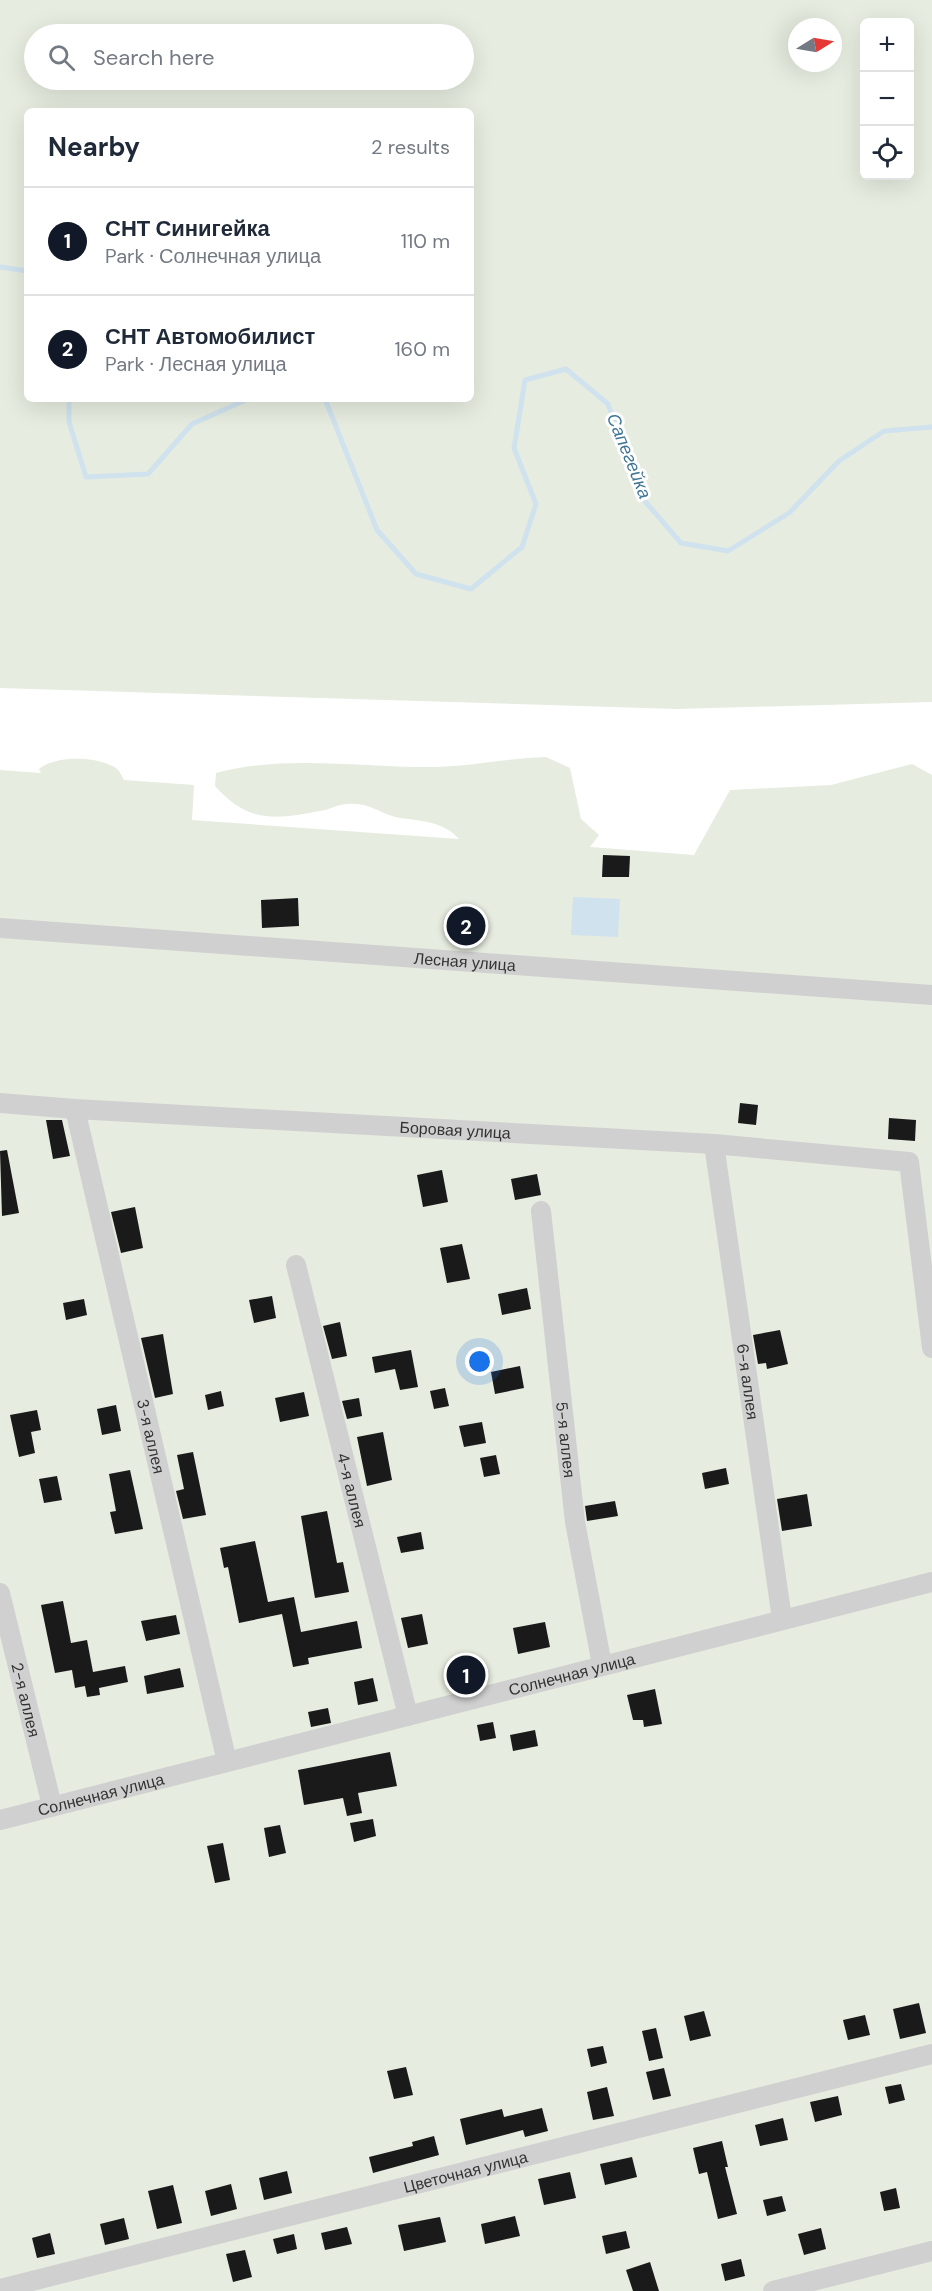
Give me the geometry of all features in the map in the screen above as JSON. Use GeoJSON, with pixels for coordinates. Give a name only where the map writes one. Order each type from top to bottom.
{"type":"FeatureCollection","features":[{"type":"Feature","properties":{"kind":"street","name":"Лесная улица"},"geometry":{"type":"LineString","coordinates":[[0,928],[932,995]]}},
{"type":"Feature","properties":{"kind":"street","name":"Боровая улица"},"geometry":{"type":"LineString","coordinates":[[0,1102],[75,1109],[714,1144],[909,1162],[932,1348]]}},
{"type":"Feature","properties":{"kind":"street","name":"3-я аллея"},"geometry":{"type":"LineString","coordinates":[[75,1109],[227,1762]]}},
{"type":"Feature","properties":{"kind":"street","name":"6-я аллея"},"geometry":{"type":"LineString","coordinates":[[714,1144],[782,1619]]}},
{"type":"Feature","properties":{"kind":"street","name":"5-я аллея"},"geometry":{"type":"LineString","coordinates":[[541,1211],[575,1522],[602,1665]]}},
{"type":"Feature","properties":{"kind":"street","name":"4-я аллея"},"geometry":{"type":"LineString","coordinates":[[296,1265],[408,1716]]}},
{"type":"Feature","properties":{"kind":"street","name":"Солнечная улица"},"geometry":{"type":"LineString","coordinates":[[0,1820],[932,1582]]}},
{"type":"Feature","properties":{"kind":"street","name":"2-я аллея"},"geometry":{"type":"LineString","coordinates":[[0,1593],[52,1806]]}},
{"type":"Feature","properties":{"kind":"street","name":"Цветочная улица"},"geometry":{"type":"LineString","coordinates":[[0,2289],[932,2054]]}},
{"type":"Feature","properties":{"kind":"street"},"geometry":{"type":"LineString","coordinates":[[773,2291],[932,2251]]}},
{"type":"Feature","properties":{"kind":"shaded area"},"geometry":{"type":"Polygon","coordinates":[[[0,0],[932,0],[932,702],[677,709],[0,688],[0,0]]]}},
{"type":"Feature","properties":{"kind":"shaded area"},"geometry":{"type":"Polygon","coordinates":[[[546,757],[570,768],[581,819],[599,835],[590,847],[694,855],[730,790],[831,785],[912,764],[932,775],[932,2291],[0,2291],[0,770],[41,773],[39,769],[56,761],[88,759],[116,768],[124,780],[194,785],[192,820],[459,839],[440,826],[425,821],[400,818],[363,805],[342,805],[292,816],[265,816],[253,813],[228,799],[215,786],[216,773],[270,764],[325,763],[436,767],[546,757]]]}},
{"type":"Feature","properties":{"kind":"water"},"geometry":{"type":"Polygon","coordinates":[[[573,897],[620,899],[618,937],[571,935],[573,897]]]}},
{"type":"Feature","properties":{"kind":"building"},"geometry":{"type":"Polygon","coordinates":[[[603,855],[630,856],[629,877],[602,877],[603,855]]]}},
{"type":"Feature","properties":{"kind":"building"},"geometry":{"type":"Polygon","coordinates":[[[298,898],[299,926],[262,928],[261,900],[298,898]]]}},
{"type":"Feature","properties":{"kind":"building"},"geometry":{"type":"Polygon","coordinates":[[[740,1103],[758,1105],[756,1125],[738,1123],[740,1103]]]}},
{"type":"Feature","properties":{"kind":"building"},"geometry":{"type":"Polygon","coordinates":[[[889,1118],[916,1120],[915,1141],[888,1139],[889,1118]]]}},
{"type":"Feature","properties":{"kind":"building"},"geometry":{"type":"Polygon","coordinates":[[[46,1120],[62,1120],[70,1156],[53,1159],[46,1120]]]}},
{"type":"Feature","properties":{"kind":"building"},"geometry":{"type":"Polygon","coordinates":[[[7,1150],[19,1213],[2,1216],[0,1151],[7,1150]]]}},
{"type":"Feature","properties":{"kind":"building"},"geometry":{"type":"Polygon","coordinates":[[[442,1170],[448,1202],[423,1207],[417,1175],[442,1170]]]}},
{"type":"Feature","properties":{"kind":"building"},"geometry":{"type":"Polygon","coordinates":[[[537,1174],[541,1195],[515,1200],[511,1179],[537,1174]]]}},
{"type":"Feature","properties":{"kind":"building"},"geometry":{"type":"Polygon","coordinates":[[[135,1207],[143,1248],[121,1253],[111,1212],[135,1207]]]}},
{"type":"Feature","properties":{"kind":"building"},"geometry":{"type":"Polygon","coordinates":[[[462,1244],[470,1279],[447,1283],[440,1248],[462,1244]]]}},
{"type":"Feature","properties":{"kind":"building"},"geometry":{"type":"Polygon","coordinates":[[[527,1288],[531,1309],[502,1315],[498,1294],[527,1288]]]}},
{"type":"Feature","properties":{"kind":"building"},"geometry":{"type":"Polygon","coordinates":[[[272,1296],[276,1318],[254,1323],[249,1300],[272,1296]]]}},
{"type":"Feature","properties":{"kind":"building"},"geometry":{"type":"Polygon","coordinates":[[[84,1299],[87,1315],[66,1320],[63,1303],[84,1299]]]}},
{"type":"Feature","properties":{"kind":"building"},"geometry":{"type":"Polygon","coordinates":[[[340,1322],[347,1356],[332,1359],[323,1326],[340,1322]]]}},
{"type":"Feature","properties":{"kind":"building"},"geometry":{"type":"Polygon","coordinates":[[[780,1330],[788,1364],[767,1369],[766,1363],[758,1364],[753,1335],[780,1330]]]}},
{"type":"Feature","properties":{"kind":"building"},"geometry":{"type":"Polygon","coordinates":[[[163,1334],[173,1394],[155,1398],[141,1338],[163,1334]]]}},
{"type":"Feature","properties":{"kind":"building"},"geometry":{"type":"Polygon","coordinates":[[[411,1350],[418,1387],[400,1390],[395,1369],[375,1373],[372,1357],[411,1350]]]}},
{"type":"Feature","properties":{"kind":"building"},"geometry":{"type":"Polygon","coordinates":[[[520,1366],[524,1388],[495,1394],[491,1372],[520,1366]]]}},
{"type":"Feature","properties":{"kind":"building"},"geometry":{"type":"Polygon","coordinates":[[[445,1388],[449,1406],[434,1409],[430,1391],[445,1388]]]}},
{"type":"Feature","properties":{"kind":"building"},"geometry":{"type":"Polygon","coordinates":[[[221,1391],[224,1406],[208,1410],[205,1395],[221,1391]]]}},
{"type":"Feature","properties":{"kind":"building"},"geometry":{"type":"Polygon","coordinates":[[[304,1392],[309,1416],[280,1422],[275,1398],[304,1392]]]}},
{"type":"Feature","properties":{"kind":"building"},"geometry":{"type":"Polygon","coordinates":[[[359,1398],[362,1416],[347,1419],[342,1401],[359,1398]]]}},
{"type":"Feature","properties":{"kind":"building"},"geometry":{"type":"Polygon","coordinates":[[[116,1405],[121,1431],[102,1435],[97,1409],[116,1405]]]}},
{"type":"Feature","properties":{"kind":"building"},"geometry":{"type":"Polygon","coordinates":[[[37,1410],[41,1430],[31,1432],[35,1453],[19,1457],[10,1415],[37,1410]]]}},
{"type":"Feature","properties":{"kind":"building"},"geometry":{"type":"Polygon","coordinates":[[[482,1422],[486,1443],[464,1447],[459,1426],[482,1422]]]}},
{"type":"Feature","properties":{"kind":"building"},"geometry":{"type":"Polygon","coordinates":[[[383,1432],[392,1480],[367,1486],[357,1437],[383,1432]]]}},
{"type":"Feature","properties":{"kind":"building"},"geometry":{"type":"Polygon","coordinates":[[[193,1452],[206,1515],[183,1519],[176,1491],[184,1489],[177,1455],[193,1452]]]}},
{"type":"Feature","properties":{"kind":"building"},"geometry":{"type":"Polygon","coordinates":[[[496,1455],[500,1474],[484,1477],[480,1458],[496,1455]]]}},
{"type":"Feature","properties":{"kind":"building"},"geometry":{"type":"Polygon","coordinates":[[[726,1468],[729,1484],[705,1489],[702,1473],[726,1468]]]}},
{"type":"Feature","properties":{"kind":"building"},"geometry":{"type":"Polygon","coordinates":[[[130,1470],[143,1529],[115,1534],[110,1512],[116,1511],[109,1474],[130,1470]]]}},
{"type":"Feature","properties":{"kind":"building"},"geometry":{"type":"Polygon","coordinates":[[[57,1476],[62,1500],[44,1503],[39,1479],[57,1476]]]}},
{"type":"Feature","properties":{"kind":"building"},"geometry":{"type":"Polygon","coordinates":[[[807,1494],[812,1526],[782,1531],[777,1499],[807,1494]]]}},
{"type":"Feature","properties":{"kind":"building"},"geometry":{"type":"Polygon","coordinates":[[[615,1501],[618,1516],[587,1521],[585,1506],[615,1501]]]}},
{"type":"Feature","properties":{"kind":"building"},"geometry":{"type":"Polygon","coordinates":[[[327,1511],[337,1563],[343,1562],[349,1592],[315,1598],[301,1516],[327,1511]]]}},
{"type":"Feature","properties":{"kind":"building"},"geometry":{"type":"Polygon","coordinates":[[[421,1532],[424,1549],[401,1553],[397,1537],[421,1532]]]}},
{"type":"Feature","properties":{"kind":"building"},"geometry":{"type":"Polygon","coordinates":[[[255,1541],[268,1602],[294,1597],[301,1632],[357,1621],[362,1648],[308,1658],[309,1664],[293,1667],[282,1614],[239,1623],[228,1567],[224,1568],[220,1548],[255,1541]]]}},
{"type":"Feature","properties":{"kind":"building"},"geometry":{"type":"Polygon","coordinates":[[[63,1601],[71,1643],[87,1640],[93,1672],[125,1666],[128,1682],[99,1688],[100,1695],[87,1697],[85,1686],[75,1688],[72,1670],[55,1673],[41,1605],[63,1601]]]}},
{"type":"Feature","properties":{"kind":"building"},"geometry":{"type":"Polygon","coordinates":[[[422,1614],[428,1644],[408,1648],[401,1618],[422,1614]]]}},
{"type":"Feature","properties":{"kind":"building"},"geometry":{"type":"Polygon","coordinates":[[[176,1615],[180,1634],[146,1641],[141,1621],[176,1615]]]}},
{"type":"Feature","properties":{"kind":"building"},"geometry":{"type":"Polygon","coordinates":[[[545,1622],[550,1647],[518,1654],[513,1628],[545,1622]]]}},
{"type":"Feature","properties":{"kind":"building"},"geometry":{"type":"Polygon","coordinates":[[[180,1668],[184,1687],[147,1694],[144,1676],[180,1668]]]}},
{"type":"Feature","properties":{"kind":"building"},"geometry":{"type":"Polygon","coordinates":[[[373,1678],[378,1701],[358,1705],[354,1682],[373,1678]]]}},
{"type":"Feature","properties":{"kind":"building"},"geometry":{"type":"Polygon","coordinates":[[[655,1689],[662,1724],[644,1727],[643,1720],[633,1720],[627,1695],[655,1689]]]}},
{"type":"Feature","properties":{"kind":"building"},"geometry":{"type":"Polygon","coordinates":[[[328,1708],[331,1723],[311,1727],[308,1712],[328,1708]]]}},
{"type":"Feature","properties":{"kind":"building"},"geometry":{"type":"Polygon","coordinates":[[[493,1722],[496,1738],[480,1741],[477,1725],[493,1722]]]}},
{"type":"Feature","properties":{"kind":"building"},"geometry":{"type":"Polygon","coordinates":[[[535,1730],[538,1746],[513,1751],[510,1735],[535,1730]]]}},
{"type":"Feature","properties":{"kind":"building"},"geometry":{"type":"Polygon","coordinates":[[[390,1752],[397,1786],[358,1793],[362,1813],[347,1816],[343,1798],[304,1805],[298,1770],[390,1752]]]}},
{"type":"Feature","properties":{"kind":"building"},"geometry":{"type":"Polygon","coordinates":[[[373,1819],[376,1836],[354,1842],[350,1823],[373,1819]]]}},
{"type":"Feature","properties":{"kind":"building"},"geometry":{"type":"Polygon","coordinates":[[[280,1825],[286,1853],[269,1857],[264,1828],[280,1825]]]}},
{"type":"Feature","properties":{"kind":"building"},"geometry":{"type":"Polygon","coordinates":[[[223,1843],[230,1880],[215,1883],[207,1846],[223,1843]]]}},
{"type":"Feature","properties":{"kind":"building"},"geometry":{"type":"Polygon","coordinates":[[[919,2003],[926,2033],[900,2039],[893,2009],[919,2003]]]}},
{"type":"Feature","properties":{"kind":"building"},"geometry":{"type":"Polygon","coordinates":[[[704,2011],[711,2036],[690,2041],[684,2016],[704,2011]]]}},
{"type":"Feature","properties":{"kind":"building"},"geometry":{"type":"Polygon","coordinates":[[[865,2015],[870,2035],[848,2040],[843,2020],[865,2015]]]}},
{"type":"Feature","properties":{"kind":"building"},"geometry":{"type":"Polygon","coordinates":[[[656,2028],[663,2058],[649,2061],[642,2031],[656,2028]]]}},
{"type":"Feature","properties":{"kind":"building"},"geometry":{"type":"Polygon","coordinates":[[[603,2046],[607,2063],[591,2067],[587,2049],[603,2046]]]}},
{"type":"Feature","properties":{"kind":"building"},"geometry":{"type":"Polygon","coordinates":[[[406,2067],[413,2095],[394,2099],[387,2071],[406,2067]]]}},
{"type":"Feature","properties":{"kind":"building"},"geometry":{"type":"Polygon","coordinates":[[[664,2068],[671,2096],[653,2100],[646,2072],[664,2068]]]}},
{"type":"Feature","properties":{"kind":"building"},"geometry":{"type":"Polygon","coordinates":[[[901,2084],[905,2100],[889,2104],[885,2087],[901,2084]]]}},
{"type":"Feature","properties":{"kind":"building"},"geometry":{"type":"Polygon","coordinates":[[[607,2087],[614,2116],[593,2120],[587,2092],[607,2087]]]}},
{"type":"Feature","properties":{"kind":"building"},"geometry":{"type":"Polygon","coordinates":[[[838,2096],[842,2115],[815,2122],[810,2102],[838,2096]]]}},
{"type":"Feature","properties":{"kind":"building"},"geometry":{"type":"Polygon","coordinates":[[[542,2108],[548,2131],[525,2137],[523,2130],[466,2145],[460,2119],[502,2109],[504,2117],[542,2108]]]}},
{"type":"Feature","properties":{"kind":"building"},"geometry":{"type":"Polygon","coordinates":[[[783,2118],[788,2140],[760,2146],[755,2125],[783,2118]]]}},
{"type":"Feature","properties":{"kind":"building"},"geometry":{"type":"Polygon","coordinates":[[[434,2136],[439,2155],[373,2173],[369,2157],[413,2146],[412,2142],[434,2136]]]}},
{"type":"Feature","properties":{"kind":"building"},"geometry":{"type":"Polygon","coordinates":[[[722,2141],[728,2167],[725,2167],[737,2214],[718,2219],[707,2172],[699,2174],[693,2148],[722,2141]]]}},
{"type":"Feature","properties":{"kind":"building"},"geometry":{"type":"Polygon","coordinates":[[[632,2157],[637,2177],[605,2185],[600,2164],[632,2157]]]}},
{"type":"Feature","properties":{"kind":"building"},"geometry":{"type":"Polygon","coordinates":[[[287,2171],[292,2193],[264,2200],[259,2178],[287,2171]]]}},
{"type":"Feature","properties":{"kind":"building"},"geometry":{"type":"Polygon","coordinates":[[[570,2172],[576,2198],[544,2205],[538,2179],[570,2172]]]}},
{"type":"Feature","properties":{"kind":"building"},"geometry":{"type":"Polygon","coordinates":[[[231,2184],[237,2209],[211,2216],[205,2191],[231,2184]]]}},
{"type":"Feature","properties":{"kind":"building"},"geometry":{"type":"Polygon","coordinates":[[[173,2185],[182,2223],[157,2229],[148,2191],[173,2185]]]}},
{"type":"Feature","properties":{"kind":"building"},"geometry":{"type":"Polygon","coordinates":[[[896,2188],[900,2208],[884,2211],[880,2192],[896,2188]]]}},
{"type":"Feature","properties":{"kind":"building"},"geometry":{"type":"Polygon","coordinates":[[[782,2196],[786,2211],[767,2216],[763,2200],[782,2196]]]}},
{"type":"Feature","properties":{"kind":"building"},"geometry":{"type":"Polygon","coordinates":[[[515,2216],[520,2236],[485,2244],[481,2224],[515,2216]]]}},
{"type":"Feature","properties":{"kind":"building"},"geometry":{"type":"Polygon","coordinates":[[[440,2217],[446,2242],[404,2251],[398,2225],[440,2217]]]}},
{"type":"Feature","properties":{"kind":"building"},"geometry":{"type":"Polygon","coordinates":[[[124,2218],[129,2239],[105,2245],[100,2224],[124,2218]]]}},
{"type":"Feature","properties":{"kind":"building"},"geometry":{"type":"Polygon","coordinates":[[[347,2227],[352,2244],[325,2250],[321,2233],[347,2227]]]}},
{"type":"Feature","properties":{"kind":"building"},"geometry":{"type":"Polygon","coordinates":[[[821,2228],[826,2249],[804,2255],[798,2234],[821,2228]]]}},
{"type":"Feature","properties":{"kind":"building"},"geometry":{"type":"Polygon","coordinates":[[[626,2231],[630,2248],[606,2254],[602,2236],[626,2231]]]}},
{"type":"Feature","properties":{"kind":"building"},"geometry":{"type":"Polygon","coordinates":[[[50,2233],[55,2254],[37,2258],[32,2238],[50,2233]]]}},
{"type":"Feature","properties":{"kind":"building"},"geometry":{"type":"Polygon","coordinates":[[[294,2234],[297,2249],[277,2254],[273,2239],[294,2234]]]}},
{"type":"Feature","properties":{"kind":"building"},"geometry":{"type":"Polygon","coordinates":[[[245,2250],[252,2277],[233,2282],[226,2254],[245,2250]]]}},
{"type":"Feature","properties":{"kind":"building"},"geometry":{"type":"Polygon","coordinates":[[[741,2259],[745,2276],[725,2281],[721,2264],[741,2259]]]}},
{"type":"Feature","properties":{"kind":"building"},"geometry":{"type":"Polygon","coordinates":[[[650,2262],[659,2291],[633,2291],[626,2270],[650,2262]]]}},
{"type":"Feature","properties":{"kind":"waterway","name":"Сапегейка"},"geometry":{"type":"LineString","coordinates":[[0,267],[24,271]]}},
{"type":"Feature","properties":{"kind":"waterway","name":"Сапегейка"},"geometry":{"type":"LineString","coordinates":[[326,402],[377,530],[416,574],[471,589],[522,547],[536,504],[514,448],[525,380],[566,369],[608,404],[643,499],[681,543],[728,551],[789,513],[839,461],[884,431],[932,427]]}},
{"type":"Feature","properties":{"kind":"waterway","name":"Сапегейка"},"geometry":{"type":"LineString","coordinates":[[69,402],[69,422],[86,477],[148,474],[192,424],[241,402]]}},
{"type":"Feature","properties":{"kind":"place","name":"СНТ Автомобилист"},"geometry":{"type":"Point","coordinates":[466,926]}},
{"type":"Feature","properties":{"kind":"place","name":"СНТ Синигейка"},"geometry":{"type":"Point","coordinates":[466,1675]}}]}
